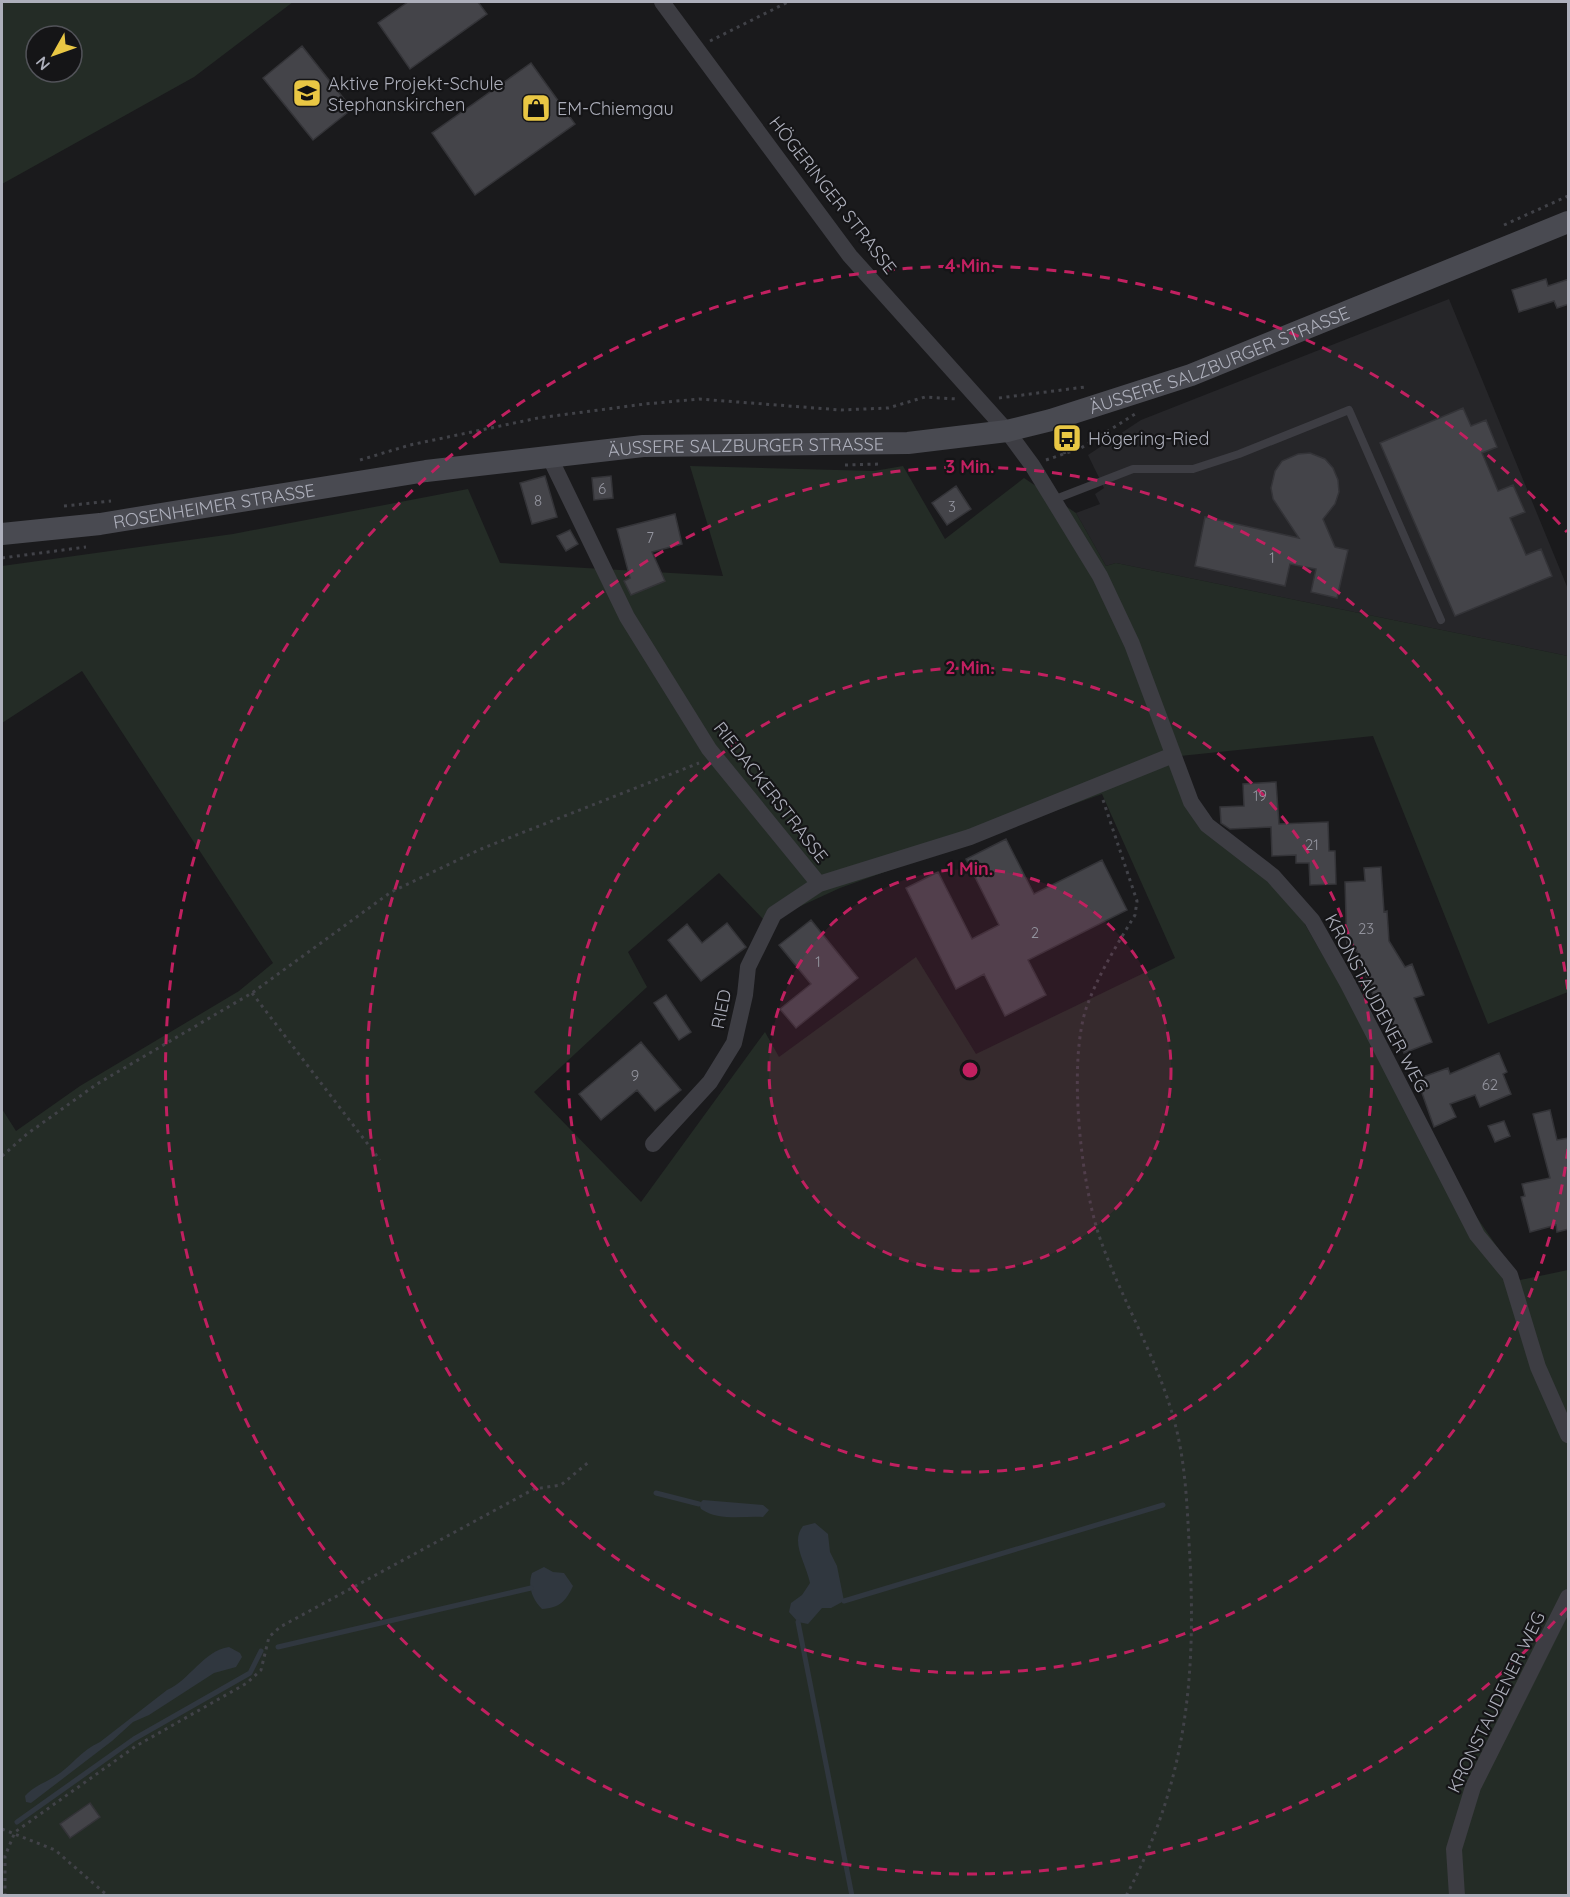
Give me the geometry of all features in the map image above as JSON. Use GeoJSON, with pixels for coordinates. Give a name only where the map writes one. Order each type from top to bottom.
{"type":"FeatureCollection","features":[{"type":"Feature","properties":{"kind":"main road","name":"ÄUSSERE SALZBURGER STRASSE"},"geometry":{"type":"LineString","coordinates":[[426,471],[643,446],[908,443],[1007,431],[1062,417],[1191,375],[1569,222]]}},
{"type":"Feature","properties":{"kind":"main road","name":"ROSENHEIMER STRASSE"},"geometry":{"type":"LineString","coordinates":[[2,534],[100,524],[426,471]]}},
{"type":"Feature","properties":{"kind":"street","name":"HÖGERINGER STRASSE"},"geometry":{"type":"LineString","coordinates":[[662,2],[850,256],[1007,431]]}},
{"type":"Feature","properties":{"kind":"street","name":"KRONSTAUDENER WEG"},"geometry":{"type":"LineString","coordinates":[[1007,431],[1032,465],[1109,596],[1132,644],[1191,801],[1207,825],[1274,876],[1317,929],[1348,984],[1477,1235],[1510,1275],[1538,1366],[1569,1435]]}},
{"type":"Feature","properties":{"kind":"street","name":"RIEDACKERSTRASSE"},"geometry":{"type":"LineString","coordinates":[[549,456],[627,617],[715,756],[819,884],[970,837],[1100,787],[1173,755]]}},
{"type":"Feature","properties":{"kind":"street","name":"RIED"},"geometry":{"type":"LineString","coordinates":[[653,1144],[710,1082],[734,1043],[745,995],[748,967],[774,914],[819,884]]}},
{"type":"Feature","properties":{"kind":"street","name":"KRONSTAUDENER WEG"},"geometry":{"type":"LineString","coordinates":[[1457,1896],[1454,1849],[1473,1786],[1569,1597]]}},
{"type":"Feature","properties":{"kind":"lane"},"geometry":{"type":"LineString","coordinates":[[1053,500],[1133,469],[1192,469],[1239,454],[1349,410],[1441,620]]}},
{"type":"Feature","properties":{"kind":"path"},"geometry":{"type":"LineString","coordinates":[[697,48],[788,2]]}},
{"type":"Feature","properties":{"kind":"path"},"geometry":{"type":"LineString","coordinates":[[1496,229],[1569,196]]}},
{"type":"Feature","properties":{"kind":"path"},"geometry":{"type":"LineString","coordinates":[[358,461],[410,445],[538,418],[677,401],[699,399],[841,410],[888,408],[925,397],[980,400],[1095,385]]}},
{"type":"Feature","properties":{"kind":"path"},"geometry":{"type":"LineString","coordinates":[[1065,454],[1060,441],[1067,438]]}},
{"type":"Feature","properties":{"kind":"path"},"geometry":{"type":"LineString","coordinates":[[56,507],[112,501]]}},
{"type":"Feature","properties":{"kind":"path"},"geometry":{"type":"LineString","coordinates":[[2,1156],[27,1134],[97,1084],[252,993],[369,907],[420,876],[715,756]]}},
{"type":"Feature","properties":{"kind":"path"},"geometry":{"type":"LineString","coordinates":[[1100,787],[1106,815],[1137,901],[1135,915],[1087,1006],[1078,1048],[1083,1172],[1102,1243],[1155,1360],[1175,1422],[1186,1494],[1192,1582],[1191,1675],[1180,1751],[1149,1852],[1126,1896]]}},
{"type":"Feature","properties":{"kind":"path"},"geometry":{"type":"LineString","coordinates":[[252,993],[380,1160]]}},
{"type":"Feature","properties":{"kind":"path"},"geometry":{"type":"LineString","coordinates":[[5,1896],[3,1857],[15,1832],[136,1746],[247,1683],[261,1670],[269,1637],[280,1627],[534,1489],[561,1485],[590,1461]]}},
{"type":"Feature","properties":{"kind":"path"},"geometry":{"type":"LineString","coordinates":[[2,1829],[15,1832],[55,1850],[108,1896]]}},
{"type":"Feature","properties":{"kind":"shaded area"},"geometry":{"type":"Polygon","coordinates":[[[2,2],[293,2],[194,77],[2,184],[2,2]]]}},
{"type":"Feature","properties":{"kind":"shaded area"},"geometry":{"type":"Polygon","coordinates":[[[1449,299],[1568,589],[1568,656],[1116,563],[1106,566],[1076,513],[1100,504],[1095,494],[1104,488],[1088,455],[1141,420],[1449,299]]]}},
{"type":"Feature","properties":{"kind":"shaded area"},"geometry":{"type":"Polygon","coordinates":[[[690,466],[874,471],[903,466],[945,539],[1024,478],[1076,513],[1106,566],[1116,563],[1568,656],[1568,992],[1488,1024],[1373,736],[1180,756],[1208,823],[1276,874],[1460,1193],[1520,1280],[1568,1270],[1568,1895],[2,1895],[2,1109],[16,1131],[80,1086],[239,991],[273,963],[82,671],[2,723],[2,566],[233,534],[468,489],[500,563],[723,576],[690,466]],[[1102,794],[840,888],[766,922],[719,873],[628,952],[647,987],[534,1092],[641,1202],[765,1032],[779,1057],[916,957],[976,1054],[1175,958],[1102,794]]]}},
{"type":"Feature","properties":{"kind":"shaded area"},"geometry":{"type":"Polygon","coordinates":[[[703,1500],[763,1505],[769,1510],[763,1517],[723,1517],[701,1509],[699,1504],[703,1500]]]}},
{"type":"Feature","properties":{"kind":"shaded area"},"geometry":{"type":"Polygon","coordinates":[[[815,1523],[828,1534],[830,1552],[837,1566],[844,1601],[831,1608],[822,1608],[808,1624],[798,1622],[789,1612],[791,1603],[802,1595],[810,1583],[798,1546],[799,1532],[803,1526],[815,1523]]]}},
{"type":"Feature","properties":{"kind":"shaded area"},"geometry":{"type":"Polygon","coordinates":[[[544,1567],[553,1572],[564,1573],[573,1586],[562,1603],[542,1609],[536,1602],[530,1583],[532,1573],[544,1567]]]}},
{"type":"Feature","properties":{"kind":"shaded area"},"geometry":{"type":"Polygon","coordinates":[[[229,1647],[240,1653],[242,1657],[236,1667],[214,1673],[149,1715],[133,1722],[112,1741],[31,1803],[26,1802],[25,1796],[32,1790],[60,1773],[87,1749],[100,1742],[183,1680],[212,1654],[229,1647]]]}},
{"type":"Feature","properties":{"kind":"building"},"geometry":{"type":"Polygon","coordinates":[[[408,2],[478,2],[487,14],[410,69],[378,23],[408,2]]]}},
{"type":"Feature","properties":{"kind":"building","name":"Aktive Projekt-Schule Stephanskirchen"},"geometry":{"type":"Polygon","coordinates":[[[302,46],[352,109],[313,140],[263,78],[302,46]]]}},
{"type":"Feature","properties":{"kind":"building"},"geometry":{"type":"Polygon","coordinates":[[[531,63],[575,124],[475,195],[432,133],[531,63]]]}},
{"type":"Feature","properties":{"kind":"building"},"geometry":{"type":"Polygon","coordinates":[[[1546,279],[1548,286],[1569,279],[1569,304],[1557,308],[1554,301],[1519,312],[1512,290],[1546,279]]]}},
{"type":"Feature","properties":{"kind":"building"},"geometry":{"type":"Polygon","coordinates":[[[1463,408],[1471,426],[1486,420],[1497,447],[1482,453],[1498,491],[1513,485],[1525,512],[1510,518],[1526,555],[1541,549],[1552,576],[1455,616],[1380,443],[1463,408]]]}},
{"type":"Feature","properties":{"kind":"building"},"geometry":{"type":"Polygon","coordinates":[[[1310,453],[1325,459],[1333,468],[1338,480],[1339,492],[1335,504],[1323,519],[1335,547],[1348,550],[1337,598],[1311,592],[1316,569],[1290,564],[1285,586],[1195,566],[1205,517],[1299,538],[1273,499],[1271,488],[1275,471],[1282,461],[1298,454],[1310,453]]]}},
{"type":"Feature","properties":{"kind":"building"},"geometry":{"type":"Polygon","coordinates":[[[545,476],[557,517],[532,524],[520,483],[545,476]]]}},
{"type":"Feature","properties":{"kind":"building"},"geometry":{"type":"Polygon","coordinates":[[[611,476],[613,498],[594,500],[592,478],[611,476]]]}},
{"type":"Feature","properties":{"kind":"building"},"geometry":{"type":"Polygon","coordinates":[[[956,486],[971,509],[947,525],[932,503],[956,486]]]}},
{"type":"Feature","properties":{"kind":"building"},"geometry":{"type":"Polygon","coordinates":[[[675,514],[682,544],[652,552],[665,581],[631,595],[624,581],[630,578],[617,529],[675,514]]]}},
{"type":"Feature","properties":{"kind":"building"},"geometry":{"type":"Polygon","coordinates":[[[570,530],[578,544],[566,551],[557,536],[570,530]]]}},
{"type":"Feature","properties":{"kind":"building"},"geometry":{"type":"Polygon","coordinates":[[[1276,782],[1279,824],[1328,822],[1329,851],[1335,851],[1336,884],[1310,885],[1309,863],[1296,863],[1296,855],[1272,856],[1271,827],[1230,829],[1221,823],[1220,807],[1244,806],[1243,784],[1276,782]]]}},
{"type":"Feature","properties":{"kind":"building"},"geometry":{"type":"Polygon","coordinates":[[[1006,839],[1034,894],[1102,860],[1127,910],[1028,960],[1046,995],[1005,1016],[984,974],[956,989],[906,888],[938,872],[972,939],[999,925],[966,859],[1006,839]]]}},
{"type":"Feature","properties":{"kind":"building"},"geometry":{"type":"Polygon","coordinates":[[[1381,867],[1384,912],[1387,911],[1389,941],[1405,967],[1412,964],[1424,995],[1414,998],[1432,1042],[1404,1053],[1380,993],[1373,995],[1357,951],[1347,952],[1345,882],[1365,881],[1364,868],[1381,867]]]}},
{"type":"Feature","properties":{"kind":"building"},"geometry":{"type":"Polygon","coordinates":[[[811,920],[858,978],[796,1028],[780,1009],[811,984],[779,945],[811,920]]]}},
{"type":"Feature","properties":{"kind":"building"},"geometry":{"type":"Polygon","coordinates":[[[727,923],[746,947],[701,981],[668,940],[687,924],[702,943],[727,923]]]}},
{"type":"Feature","properties":{"kind":"building"},"geometry":{"type":"Polygon","coordinates":[[[666,995],[691,1032],[679,1040],[654,1003],[666,995]]]}},
{"type":"Feature","properties":{"kind":"building"},"geometry":{"type":"Polygon","coordinates":[[[641,1042],[681,1090],[655,1111],[637,1090],[601,1120],[579,1094],[641,1042]]]}},
{"type":"Feature","properties":{"kind":"building"},"geometry":{"type":"Polygon","coordinates":[[[1499,1053],[1507,1072],[1503,1074],[1511,1094],[1480,1107],[1475,1095],[1450,1104],[1456,1117],[1434,1127],[1417,1079],[1448,1068],[1450,1074],[1499,1053]]]}},
{"type":"Feature","properties":{"kind":"building"},"geometry":{"type":"Polygon","coordinates":[[[1550,1110],[1557,1140],[1569,1138],[1569,1229],[1557,1232],[1556,1225],[1530,1232],[1521,1197],[1525,1196],[1522,1184],[1550,1178],[1533,1114],[1550,1110]]]}},
{"type":"Feature","properties":{"kind":"building"},"geometry":{"type":"Polygon","coordinates":[[[1504,1121],[1510,1136],[1495,1142],[1488,1126],[1504,1121]]]}},
{"type":"Feature","properties":{"kind":"building"},"geometry":{"type":"Polygon","coordinates":[[[90,1803],[100,1817],[70,1838],[60,1824],[90,1803]]]}},
{"type":"Feature","properties":{"kind":"waterway"},"geometry":{"type":"LineString","coordinates":[[656,1493],[699,1504]]}},
{"type":"Feature","properties":{"kind":"waterway"},"geometry":{"type":"LineString","coordinates":[[844,1601],[1163,1505]]}},
{"type":"Feature","properties":{"kind":"waterway"},"geometry":{"type":"LineString","coordinates":[[278,1647],[531,1588]]}},
{"type":"Feature","properties":{"kind":"waterway"},"geometry":{"type":"LineString","coordinates":[[798,1622],[852,1896]]}},
{"type":"Feature","properties":{"kind":"waterway"},"geometry":{"type":"LineString","coordinates":[[17,1822],[134,1739],[250,1673],[261,1651]]}},
{"type":"Feature","properties":{"kind":"place","name":"Aktive Projekt-Schule Stephanskirchen"},"geometry":{"type":"Point","coordinates":[307,93]}},
{"type":"Feature","properties":{"kind":"place","name":"EM-Chiemgau"},"geometry":{"type":"Point","coordinates":[536,108]}},
{"type":"Feature","properties":{"kind":"place","name":"Högering-Ried"},"geometry":{"type":"Point","coordinates":[1067,438]}}]}
